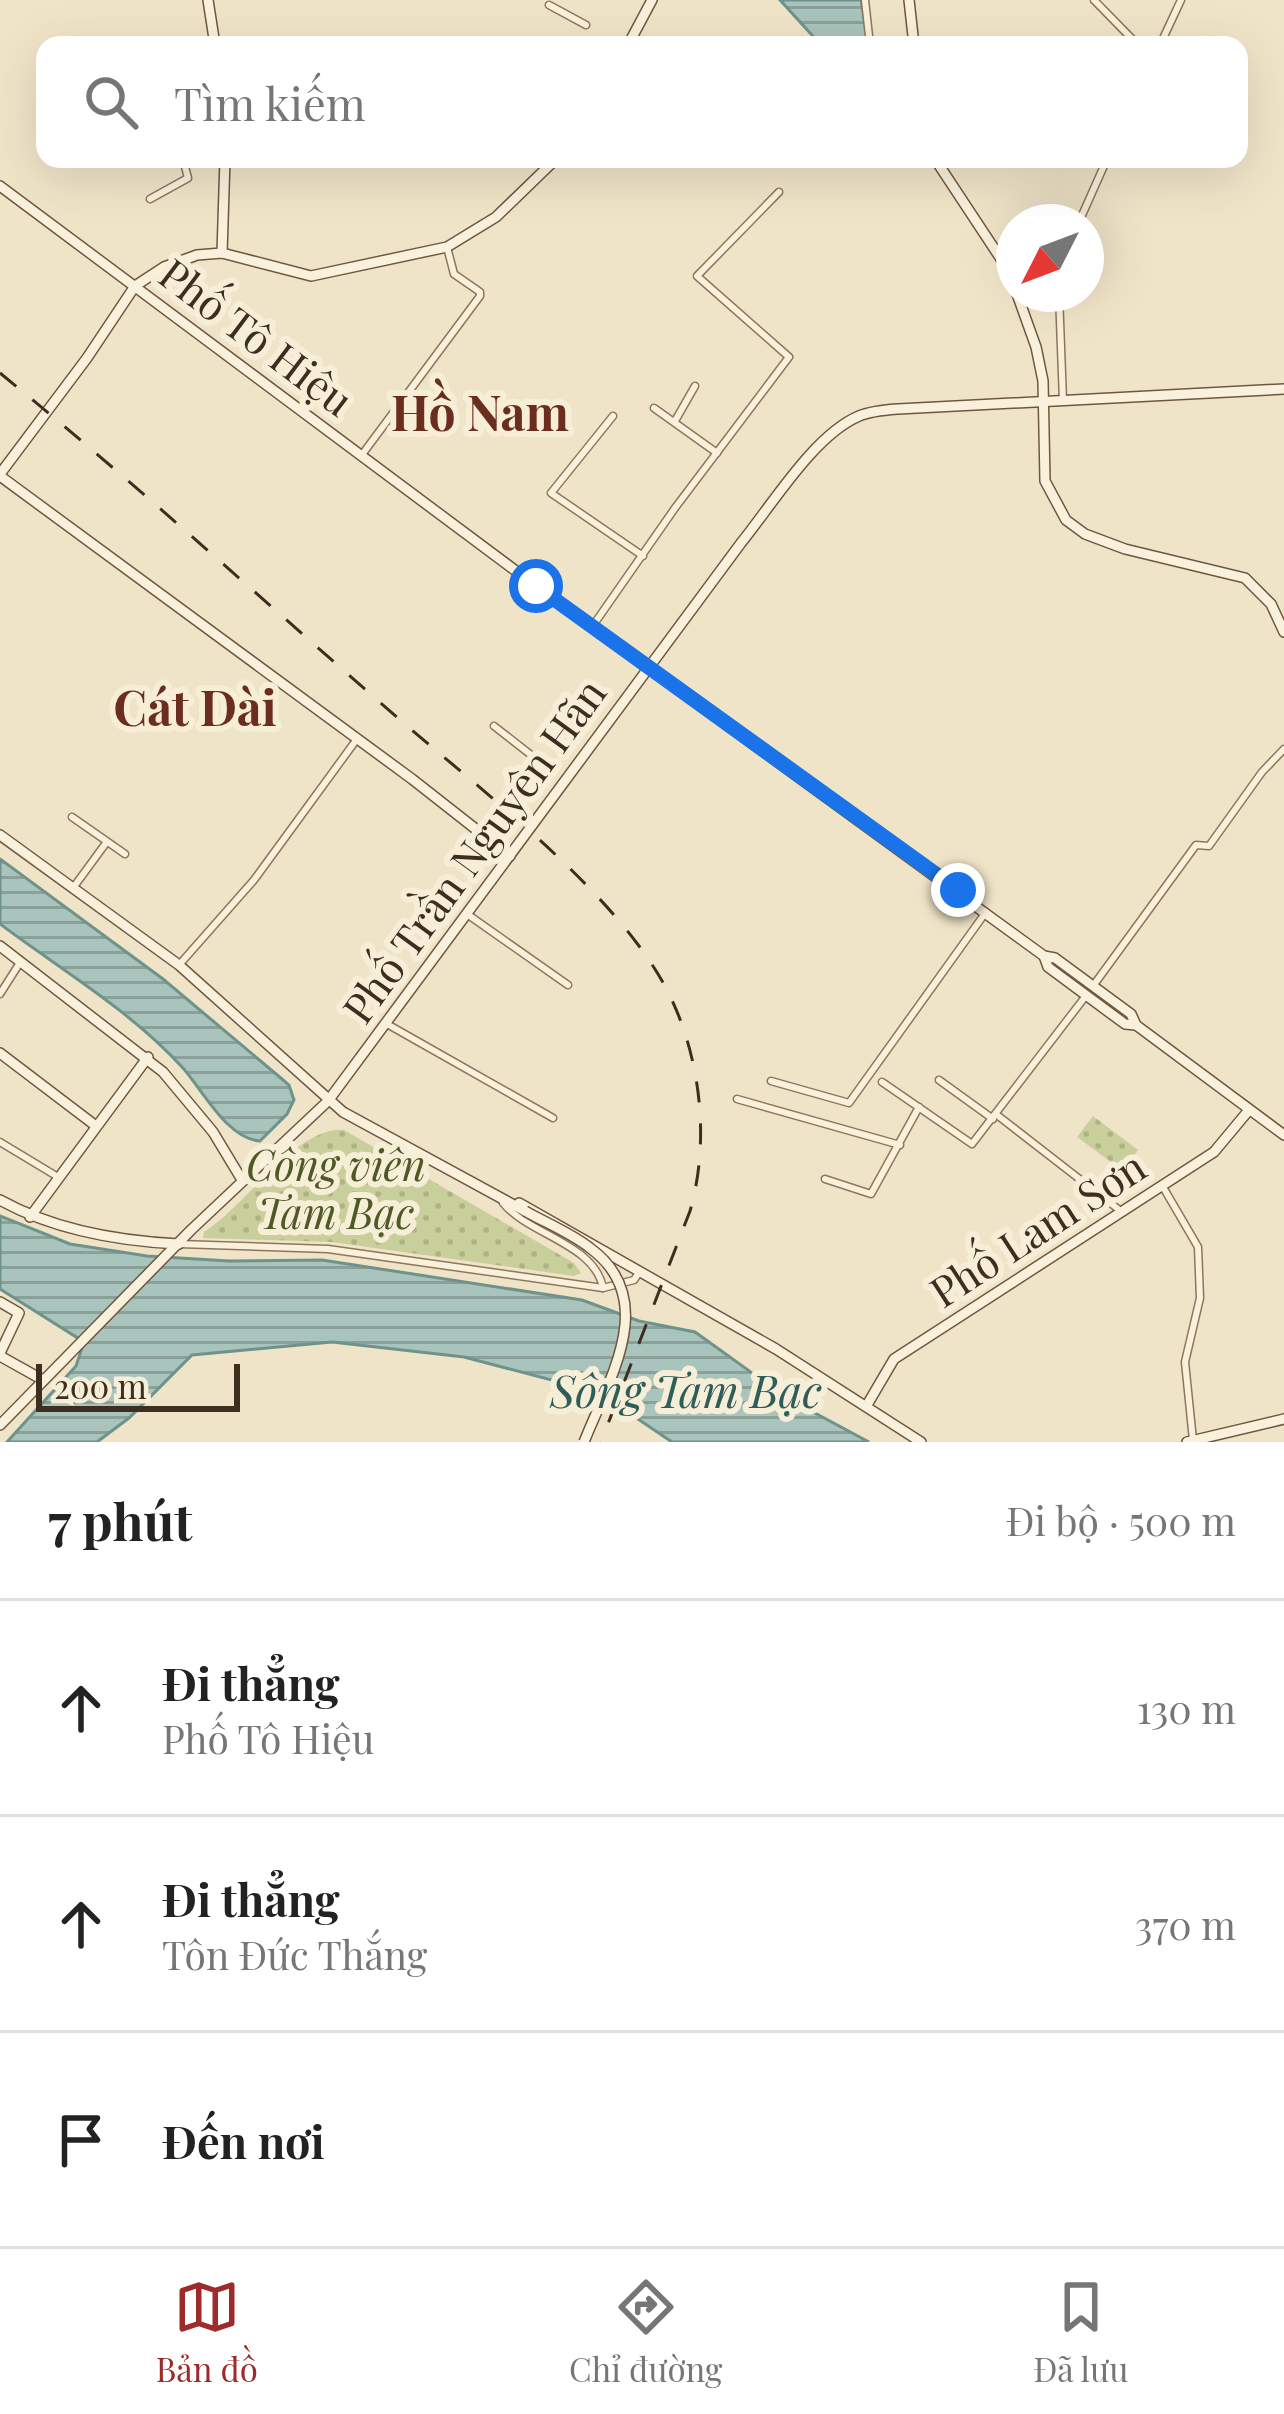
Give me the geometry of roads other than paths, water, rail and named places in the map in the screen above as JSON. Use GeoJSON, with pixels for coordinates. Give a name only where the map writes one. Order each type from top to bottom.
{"type":"FeatureCollection","features":[{"type":"Feature","properties":{"kind":"main road"},"geometry":{"type":"LineString","coordinates":[[208,0],[214,36]]}},
{"type":"Feature","properties":{"kind":"main road"},"geometry":{"type":"LineString","coordinates":[[633,36],[652,0]]}},
{"type":"Feature","properties":{"kind":"main road"},"geometry":{"type":"LineString","coordinates":[[909,0],[913,36]]}},
{"type":"Feature","properties":{"kind":"main road"},"geometry":{"type":"LineString","coordinates":[[222,253],[224,168]]}},
{"type":"Feature","properties":{"kind":"main road"},"geometry":{"type":"LineString","coordinates":[[509,856],[0,475],[135,286],[164,267],[197,255],[222,253],[311,276],[447,247],[496,217],[547,168]]}},
{"type":"Feature","properties":{"kind":"main road"},"geometry":{"type":"LineString","coordinates":[[941,168],[996,251]]}},
{"type":"Feature","properties":{"kind":"main road","name":"Phố Tô Hiệu"},"geometry":{"type":"LineString","coordinates":[[0,186],[592,627],[986,912],[1044,956],[1048,967],[1089,991],[1124,1024],[1136,1025],[1284,1135]]}},
{"type":"Feature","properties":{"kind":"main road"},"geometry":{"type":"LineString","coordinates":[[1024,312],[1036,347],[1044,401],[1045,481],[1066,520],[1085,534],[1125,549],[1245,578],[1271,604],[1284,632]]}},
{"type":"Feature","properties":{"kind":"main road","name":"Phố Trần Nguyên Hãn"},"geometry":{"type":"LineString","coordinates":[[2,1418],[328,1101],[648,666],[811,455],[838,429],[861,415],[886,410],[1284,389]]}},
{"type":"Feature","properties":{"kind":"main road"},"geometry":{"type":"LineString","coordinates":[[0,835],[179,965],[328,1101],[586,1244],[603,1258],[626,1295],[627,1329],[584,1442]]}},
{"type":"Feature","properties":{"kind":"main road"},"geometry":{"type":"LineString","coordinates":[[0,946],[148,1057],[214,1132],[242,1180]]}},
{"type":"Feature","properties":{"kind":"main road"},"geometry":{"type":"LineString","coordinates":[[0,1054],[96,1126]]}},
{"type":"Feature","properties":{"kind":"main road"},"geometry":{"type":"LineString","coordinates":[[30,1217],[148,1057]]}},
{"type":"Feature","properties":{"kind":"main road","name":"Phố Lam Sơn"},"geometry":{"type":"LineString","coordinates":[[867,1405],[894,1359],[1214,1152],[1249,1111]]}},
{"type":"Feature","properties":{"kind":"main road"},"geometry":{"type":"LineString","coordinates":[[497,1196],[528,1206],[867,1405],[921,1442]]}},
{"type":"Feature","properties":{"kind":"main road"},"geometry":{"type":"LineString","coordinates":[[0,1200],[30,1217],[122,1240],[179,1244]]}},
{"type":"Feature","properties":{"kind":"main road"},"geometry":{"type":"LineString","coordinates":[[0,1302],[20,1313],[0,1354],[43,1380]]}},
{"type":"Feature","properties":{"kind":"main road"},"geometry":{"type":"LineString","coordinates":[[1190,1441],[1284,1419]]}},
{"type":"Feature","properties":{"kind":"street"},"geometry":{"type":"LineString","coordinates":[[865,0],[869,36]]}},
{"type":"Feature","properties":{"kind":"street"},"geometry":{"type":"LineString","coordinates":[[1094,0],[1129,36]]}},
{"type":"Feature","properties":{"kind":"street"},"geometry":{"type":"LineString","coordinates":[[1164,36],[1180,0]]}},
{"type":"Feature","properties":{"kind":"street"},"geometry":{"type":"LineString","coordinates":[[550,5],[586,26]]}},
{"type":"Feature","properties":{"kind":"street"},"geometry":{"type":"LineString","coordinates":[[149,199],[188,178],[185,168]]}},
{"type":"Feature","properties":{"kind":"street"},"geometry":{"type":"LineString","coordinates":[[1087,204],[1103,168]]}},
{"type":"Feature","properties":{"kind":"street"},"geometry":{"type":"LineString","coordinates":[[592,627],[788,357],[697,276],[779,192]]}},
{"type":"Feature","properties":{"kind":"street"},"geometry":{"type":"LineString","coordinates":[[361,456],[480,296],[454,274],[447,247]]}},
{"type":"Feature","properties":{"kind":"street"},"geometry":{"type":"LineString","coordinates":[[1060,312],[1063,401]]}},
{"type":"Feature","properties":{"kind":"street"},"geometry":{"type":"LineString","coordinates":[[675,421],[695,386]]}},
{"type":"Feature","properties":{"kind":"street"},"geometry":{"type":"LineString","coordinates":[[654,408],[717,452]]}},
{"type":"Feature","properties":{"kind":"street"},"geometry":{"type":"LineString","coordinates":[[613,416],[551,493],[643,556]]}},
{"type":"Feature","properties":{"kind":"street"},"geometry":{"type":"LineString","coordinates":[[494,726],[535,758]]}},
{"type":"Feature","properties":{"kind":"street"},"geometry":{"type":"LineString","coordinates":[[179,965],[254,880],[357,739]]}},
{"type":"Feature","properties":{"kind":"street"},"geometry":{"type":"LineString","coordinates":[[882,1082],[967,1144],[976,1142],[1196,845],[1209,846],[1284,749]]}},
{"type":"Feature","properties":{"kind":"street"},"geometry":{"type":"LineString","coordinates":[[72,817],[125,854]]}},
{"type":"Feature","properties":{"kind":"street"},"geometry":{"type":"LineString","coordinates":[[73,888],[107,842]]}},
{"type":"Feature","properties":{"kind":"street"},"geometry":{"type":"LineString","coordinates":[[771,1081],[849,1102],[986,912]]}},
{"type":"Feature","properties":{"kind":"street"},"geometry":{"type":"LineString","coordinates":[[467,914],[568,985]]}},
{"type":"Feature","properties":{"kind":"street"},"geometry":{"type":"LineString","coordinates":[[0,994],[21,961]]}},
{"type":"Feature","properties":{"kind":"street"},"geometry":{"type":"LineString","coordinates":[[388,1024],[554,1118]]}},
{"type":"Feature","properties":{"kind":"street"},"geometry":{"type":"LineString","coordinates":[[940,1080],[1122,1212]]}},
{"type":"Feature","properties":{"kind":"street"},"geometry":{"type":"LineString","coordinates":[[737,1099],[900,1145]]}},
{"type":"Feature","properties":{"kind":"street"},"geometry":{"type":"LineString","coordinates":[[825,1179],[871,1194],[919,1107]]}},
{"type":"Feature","properties":{"kind":"street"},"geometry":{"type":"LineString","coordinates":[[0,1142],[58,1177]]}},
{"type":"Feature","properties":{"kind":"street"},"geometry":{"type":"LineString","coordinates":[[1162,1187],[1198,1247],[1200,1298],[1185,1362],[1190,1441]]}},
{"type":"Feature","properties":{"kind":"street"},"geometry":{"type":"LineString","coordinates":[[497,1196],[513,1214],[585,1258],[600,1273],[603,1288]]}},
{"type":"Feature","properties":{"kind":"street"},"geometry":{"type":"LineString","coordinates":[[179,1244],[320,1249],[603,1288],[634,1280],[640,1271]]}},
{"type":"Feature","properties":{"kind":"water"},"geometry":{"type":"Polygon","coordinates":[[[780,0],[861,0],[867,36],[813,36],[780,0]]]}},
{"type":"Feature","properties":{"kind":"water"},"geometry":{"type":"Polygon","coordinates":[[[0,859],[163,979],[289,1085],[294,1100],[287,1114],[260,1141],[237,1132],[182,1067],[140,1027],[0,924],[0,859]]]}},
{"type":"Feature","properties":{"kind":"water","name":"Sông Tam Bạc"},"geometry":{"type":"Polygon","coordinates":[[[0,1216],[70,1244],[147,1256],[322,1260],[582,1300],[639,1321],[695,1332],[787,1398],[869,1442],[672,1442],[635,1417],[563,1383],[464,1357],[332,1342],[192,1355],[129,1418],[97,1442],[7,1442],[76,1366],[84,1342],[0,1289],[0,1216]]]}},
{"type":"Feature","properties":{"kind":"railway"},"geometry":{"type":"LineString","coordinates":[[0,373],[538,839],[605,905],[658,974],[683,1029],[698,1089],[697,1182],[601,1442]]}},
{"type":"Feature","properties":{"kind":"district","name":"Hồ Nam"},"geometry":{"type":"Point","coordinates":[480,411]}},
{"type":"Feature","properties":{"kind":"district","name":"Cát Dài"},"geometry":{"type":"Point","coordinates":[195,706]}},
{"type":"Feature","properties":{"kind":"park label","name":"Công viên Tam Bạc"},"geometry":{"type":"Point","coordinates":[336,1188]}}]}
